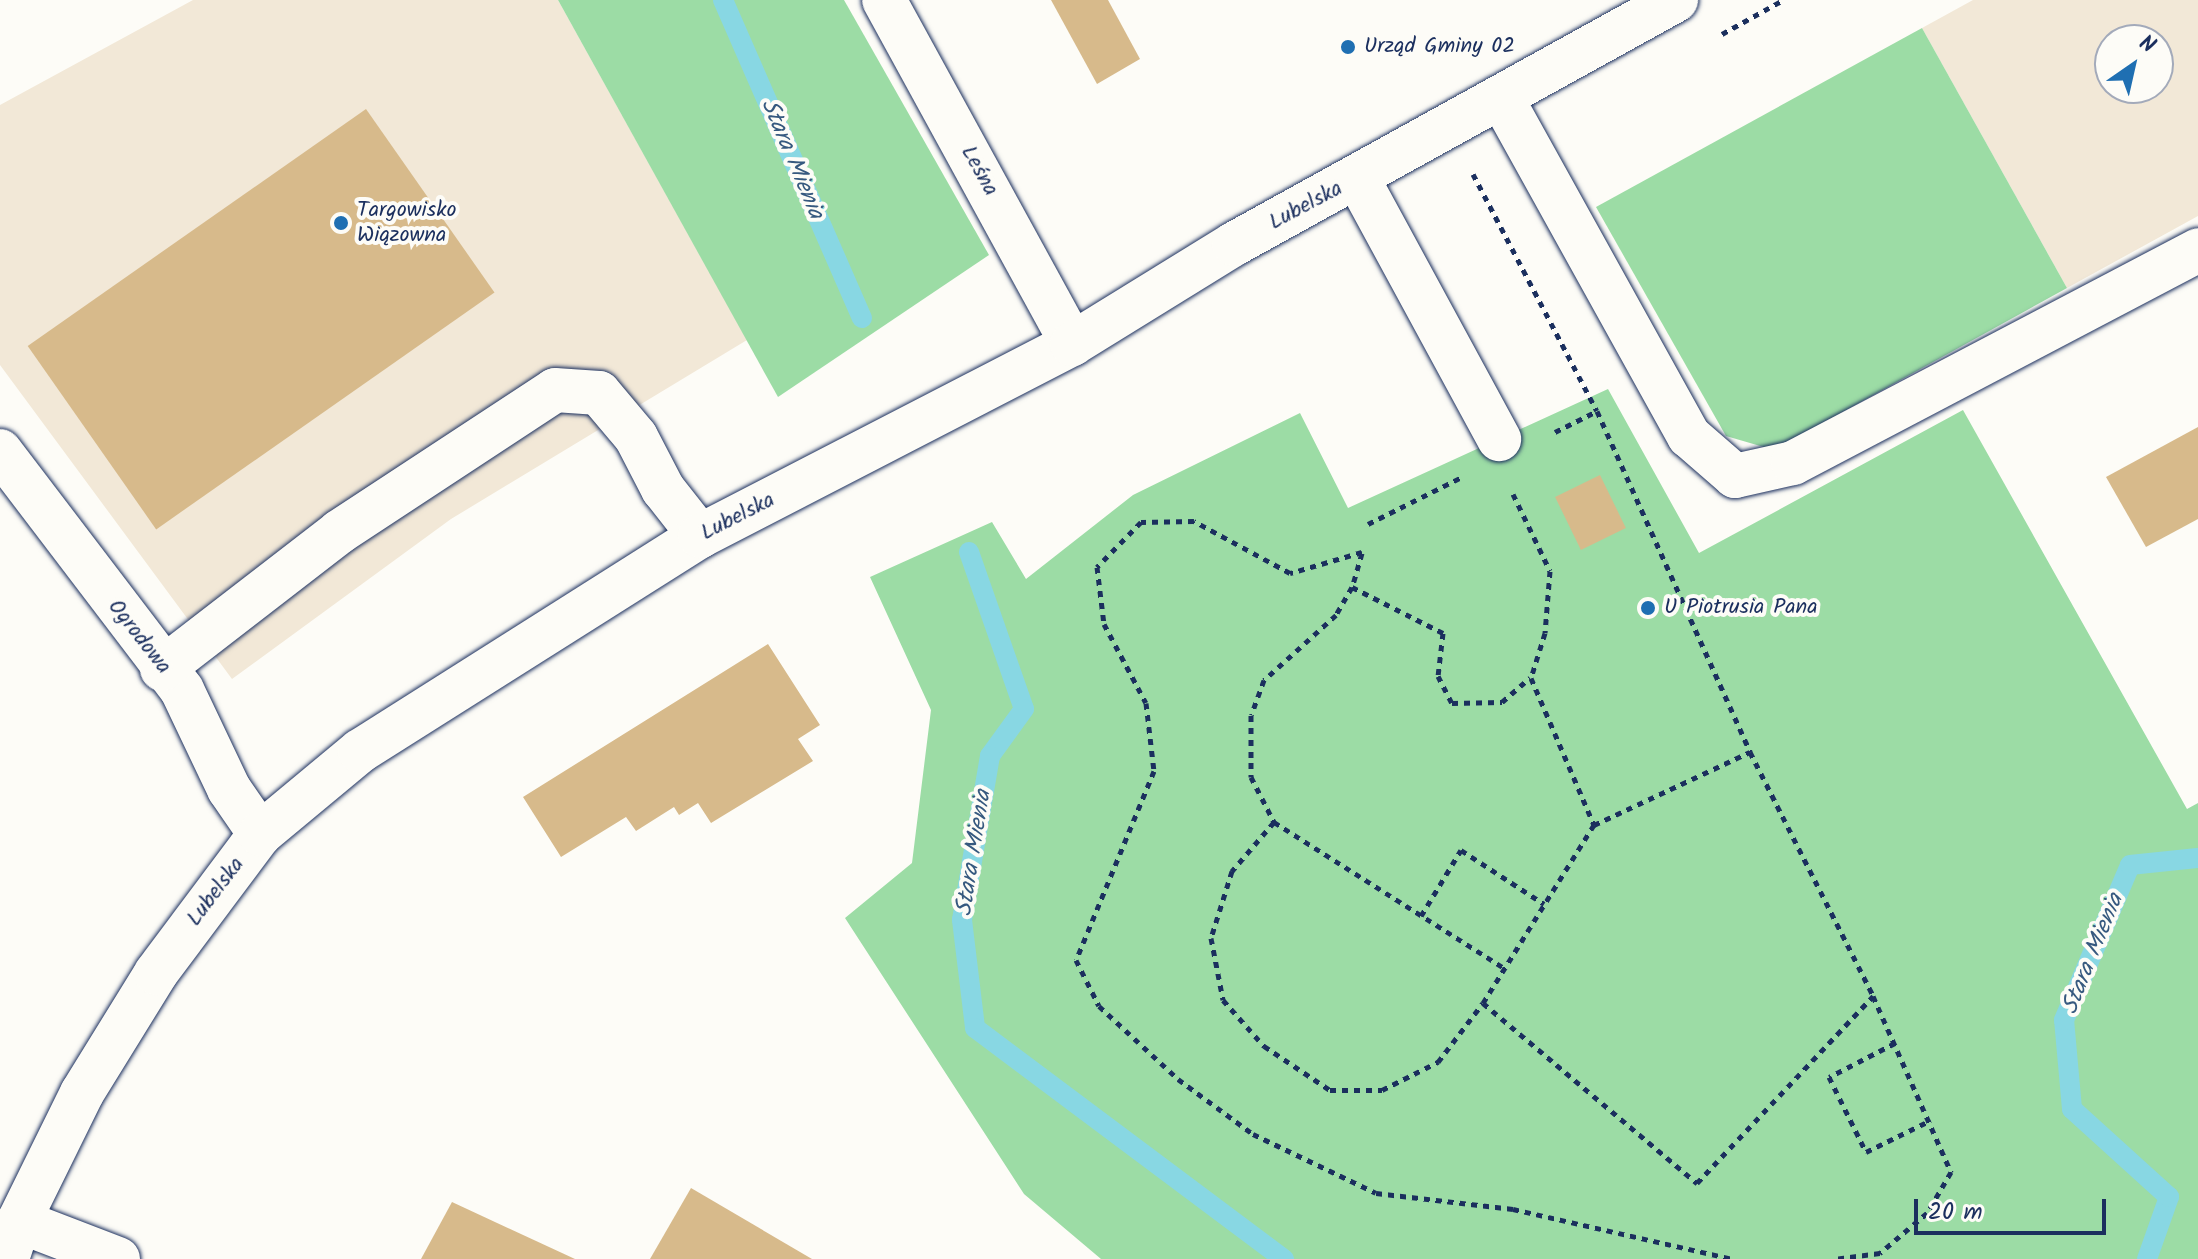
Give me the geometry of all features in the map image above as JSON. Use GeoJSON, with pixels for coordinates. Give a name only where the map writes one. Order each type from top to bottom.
{"type":"FeatureCollection","features":[{"type":"Feature","properties":{"kind":"main road","name":"Leśna"},"geometry":{"type":"LineString","coordinates":[[884,0],[1072,344]]}},
{"type":"Feature","properties":{"kind":"main road","name":"Lubelska"},"geometry":{"type":"LineString","coordinates":[[13,1240],[82,1093],[156,973],[260,834],[360,751],[700,536],[1072,344],[1234,244],[1358,179],[1676,0]]}},
{"type":"Feature","properties":{"kind":"main road"},"geometry":{"type":"LineString","coordinates":[[1501,97],[1689,436],[1735,476],[1793,463],[2198,250]]}},
{"type":"Feature","properties":{"kind":"main road"},"geometry":{"type":"LineString","coordinates":[[1358,179],[1499,439]]}},
{"type":"Feature","properties":{"kind":"main road"},"geometry":{"type":"LineString","coordinates":[[162,669],[339,532],[555,390],[599,393],[636,437],[663,489],[700,536]]}},
{"type":"Feature","properties":{"kind":"main road","name":"Ogrodowa"},"geometry":{"type":"LineString","coordinates":[[0,451],[162,669],[182,690],[229,789],[260,834]]}},
{"type":"Feature","properties":{"kind":"main road"},"geometry":{"type":"LineString","coordinates":[[13,1240],[118,1259]]}},
{"type":"Feature","properties":{"kind":"path"},"geometry":{"type":"LineString","coordinates":[[1450,126],[1597,411],[1750,752],[1873,996],[1931,1120],[1951,1172],[1927,1213],[1880,1253],[1834,1259]]}},
{"type":"Feature","properties":{"kind":"path"},"geometry":{"type":"LineString","coordinates":[[1352,587],[1443,633],[1438,676],[1452,703],[1502,702],[1531,678],[1545,633],[1550,571],[1497,460],[1499,439]]}},
{"type":"Feature","properties":{"kind":"path"},"geometry":{"type":"LineString","coordinates":[[1504,968],[1274,822],[1251,777],[1251,715],[1264,680],[1336,615],[1352,587],[1362,552],[1290,573],[1194,521],[1141,522],[1097,567],[1104,624],[1146,703],[1154,771],[1076,960],[1099,1006],[1178,1079],[1253,1134],[1376,1193],[1513,1209],[1733,1259]]}},
{"type":"Feature","properties":{"kind":"path"},"geometry":{"type":"LineString","coordinates":[[1531,678],[1594,825]]}},
{"type":"Feature","properties":{"kind":"path"},"geometry":{"type":"LineString","coordinates":[[1274,822],[1232,871],[1211,938],[1223,1000],[1264,1046],[1330,1090],[1382,1090],[1438,1062],[1483,1003],[1594,825],[1750,752]]}},
{"type":"Feature","properties":{"kind":"path"},"geometry":{"type":"LineString","coordinates":[[1421,916],[1461,850],[1544,904]]}},
{"type":"Feature","properties":{"kind":"path"},"geometry":{"type":"LineString","coordinates":[[1483,1003],[1697,1183],[1873,996]]}},
{"type":"Feature","properties":{"kind":"path"},"geometry":{"type":"LineString","coordinates":[[1895,1043],[1829,1077],[1866,1152],[1931,1120]]}},
{"type":"Feature","properties":{"kind":"shaded area","name":"Targowisko Wiązowna"},"geometry":{"type":"Polygon","coordinates":[[[193,0],[558,0],[747,340],[451,519],[232,679],[0,365],[0,105],[193,0]]]}},
{"type":"Feature","properties":{"kind":"shaded area"},"geometry":{"type":"Polygon","coordinates":[[[1973,0],[2198,0],[2198,216],[2067,288],[1922,28],[1973,0]]]}},
{"type":"Feature","properties":{"kind":"green space"},"geometry":{"type":"Polygon","coordinates":[[[558,0],[844,0],[989,255],[778,397],[558,0]]]}},
{"type":"Feature","properties":{"kind":"green space"},"geometry":{"type":"Polygon","coordinates":[[[1922,28],[2067,288],[1774,450],[1726,436],[1596,207],[1922,28]]]}},
{"type":"Feature","properties":{"kind":"green space"},"geometry":{"type":"Polygon","coordinates":[[[1608,389],[1699,553],[1963,410],[2187,809],[2198,803],[2198,1259],[1101,1259],[1024,1194],[845,918],[912,863],[931,710],[870,577],[992,522],[1026,579],[1133,495],[1300,413],[1348,508],[1608,389]]]}},
{"type":"Feature","properties":{"kind":"building"},"geometry":{"type":"Polygon","coordinates":[[[1051,0],[1108,0],[1140,59],[1097,84],[1051,0]]]}},
{"type":"Feature","properties":{"kind":"building"},"geometry":{"type":"Polygon","coordinates":[[[366,109],[494,292],[156,529],[28,346],[366,109]]]}},
{"type":"Feature","properties":{"kind":"building"},"geometry":{"type":"Polygon","coordinates":[[[2198,427],[2198,519],[2146,547],[2106,477],[2198,427]]]}},
{"type":"Feature","properties":{"kind":"building"},"geometry":{"type":"Polygon","coordinates":[[[1600,475],[1626,528],[1581,550],[1555,497],[1600,475]]]}},
{"type":"Feature","properties":{"kind":"building"},"geometry":{"type":"Polygon","coordinates":[[[768,644],[820,725],[798,739],[813,761],[711,823],[698,803],[679,815],[674,807],[636,831],[626,817],[561,857],[523,797],[768,644]]]}},
{"type":"Feature","properties":{"kind":"building"},"geometry":{"type":"Polygon","coordinates":[[[691,1188],[812,1259],[650,1259],[691,1188]]]}},
{"type":"Feature","properties":{"kind":"building"},"geometry":{"type":"Polygon","coordinates":[[[452,1202],[575,1259],[421,1259],[452,1202]]]}},
{"type":"Feature","properties":{"kind":"waterway","name":"Stara Mienia"},"geometry":{"type":"LineString","coordinates":[[723,0],[862,318]]}},
{"type":"Feature","properties":{"kind":"waterway","name":"Stara Mienia"},"geometry":{"type":"LineString","coordinates":[[969,552],[1024,709],[990,756],[962,920],[975,1028],[1284,1259]]}},
{"type":"Feature","properties":{"kind":"waterway","name":"Stara Mienia"},"geometry":{"type":"LineString","coordinates":[[2147,1259],[2169,1197],[2072,1109],[2064,1020],[2130,865],[2198,858]]}},
{"type":"Feature","properties":{"kind":"place","name":"Urząd Gminy 02"},"geometry":{"type":"Point","coordinates":[1348,47]}},
{"type":"Feature","properties":{"kind":"place","name":"Targowisko Wiązowna"},"geometry":{"type":"Point","coordinates":[341,223]}},
{"type":"Feature","properties":{"kind":"place","name":"U Piotrusia Pana"},"geometry":{"type":"Point","coordinates":[1648,608]}}]}
